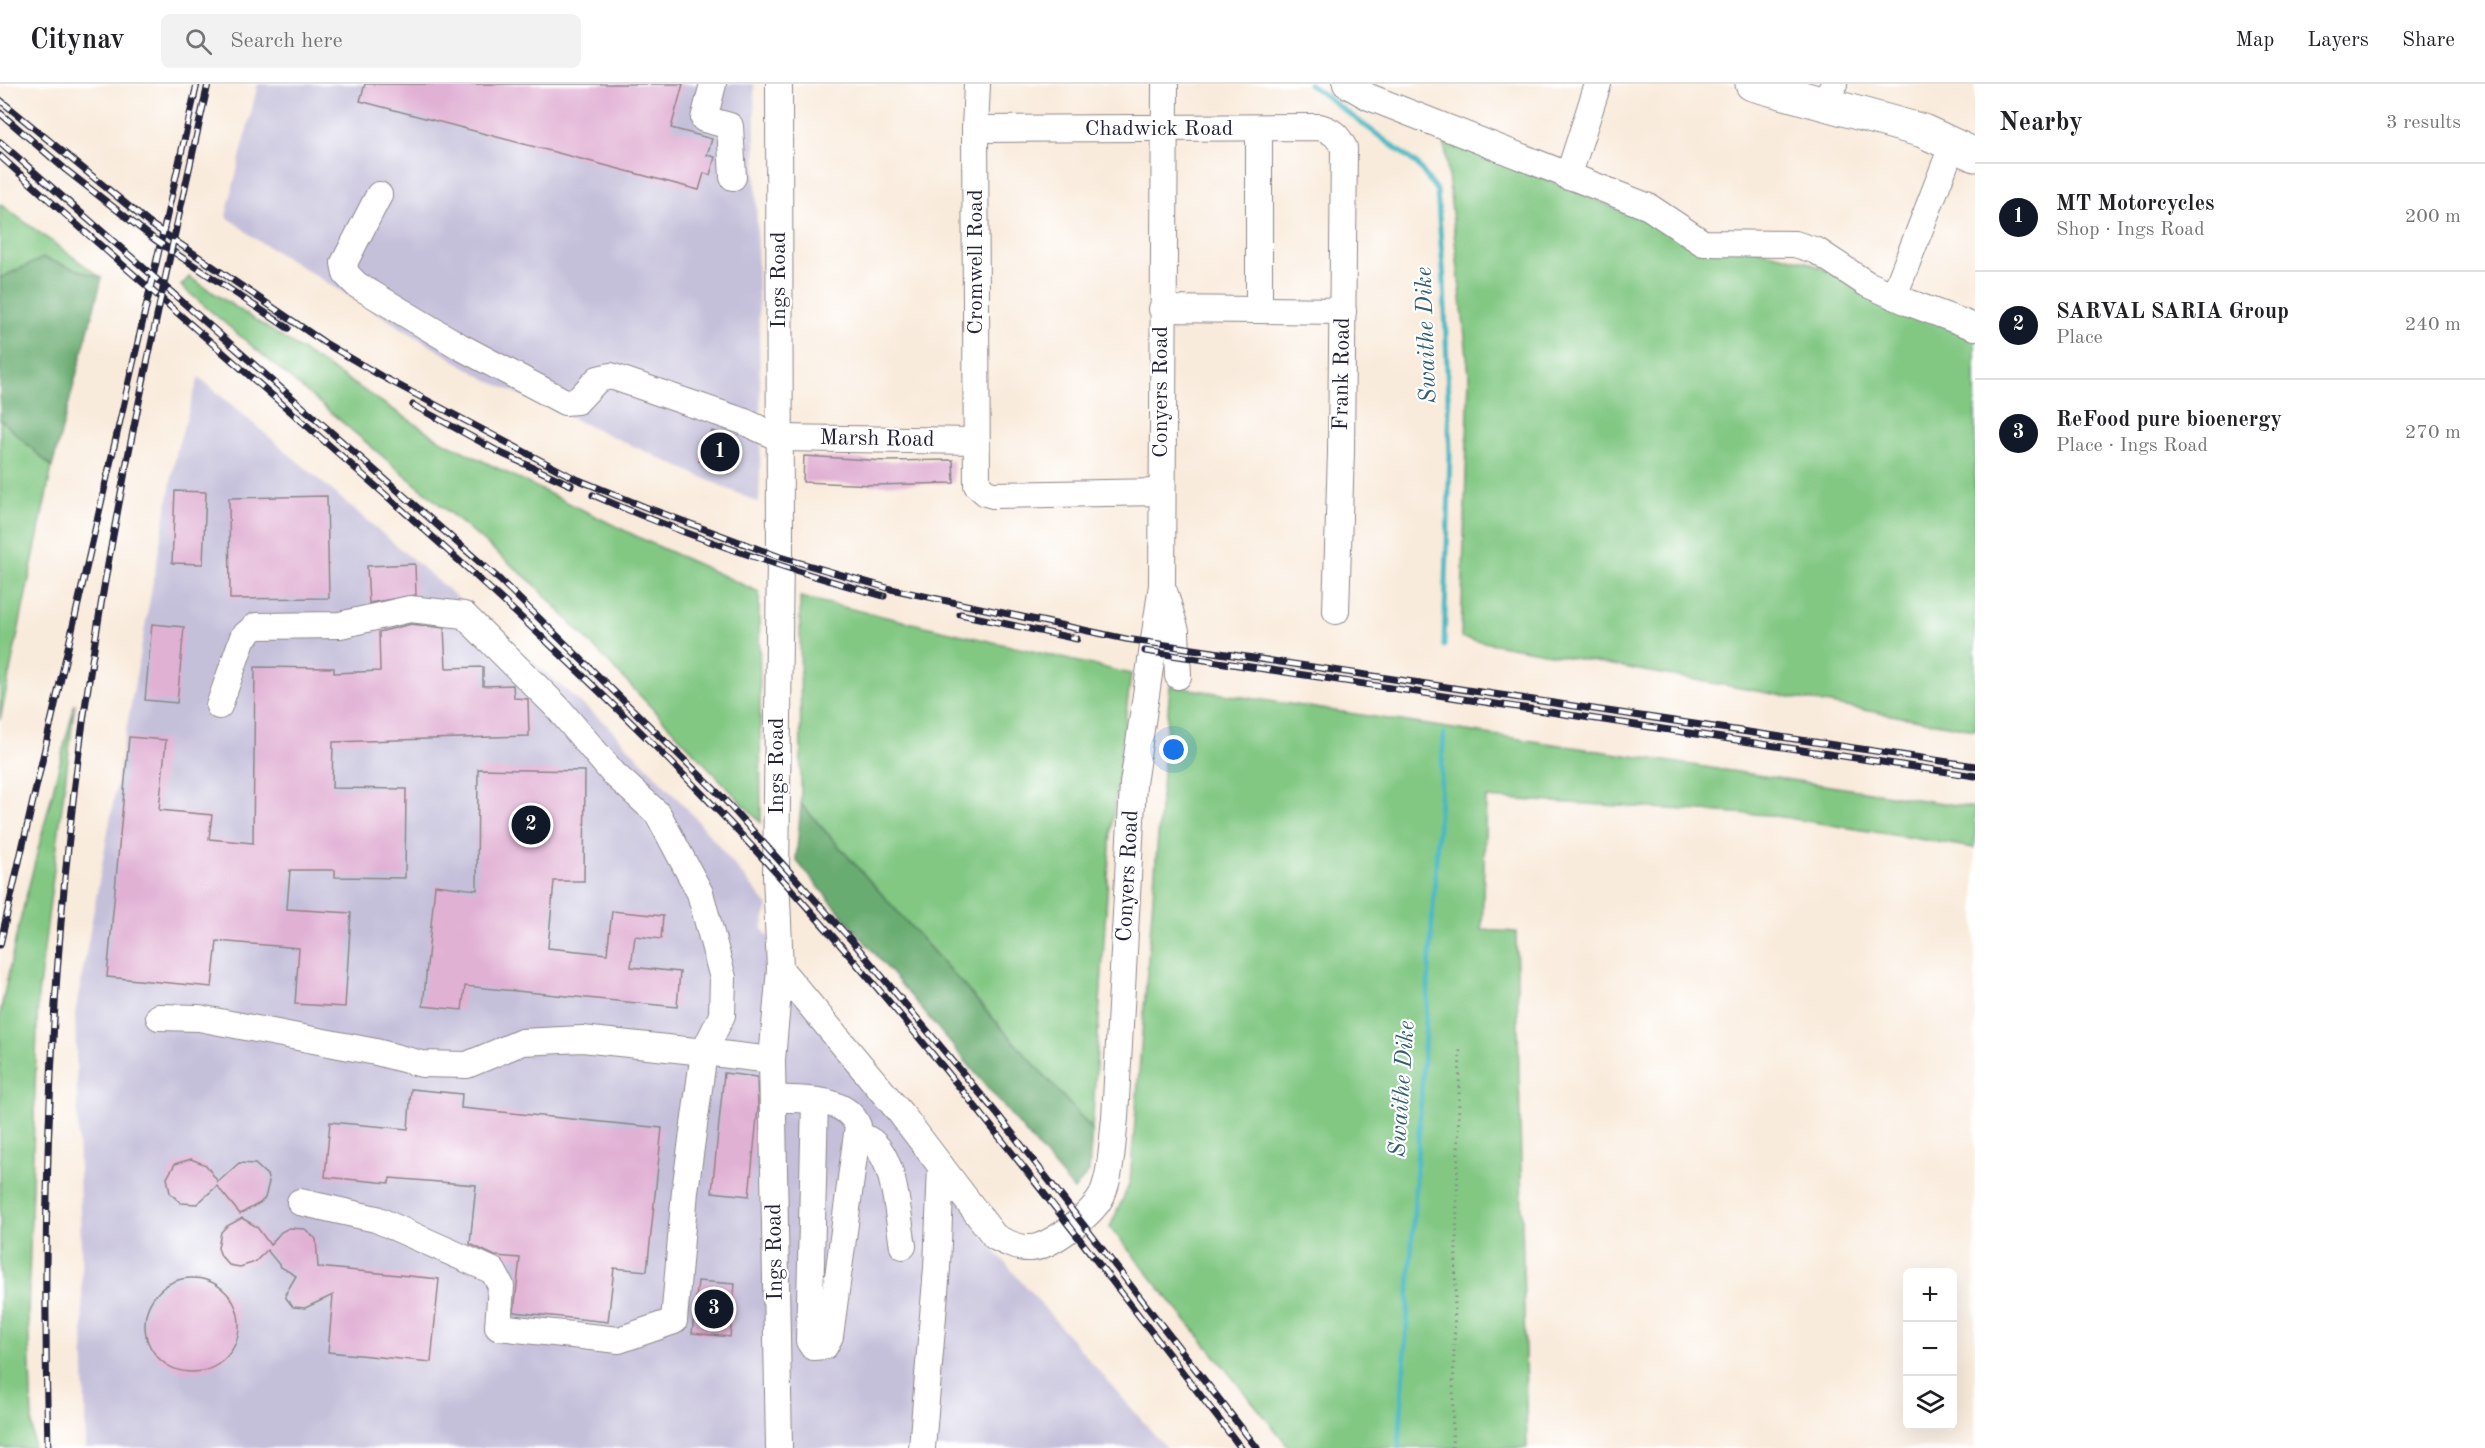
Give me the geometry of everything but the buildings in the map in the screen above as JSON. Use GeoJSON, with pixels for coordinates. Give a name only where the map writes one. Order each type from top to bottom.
{"type":"FeatureCollection","features":[{"type":"Feature","properties":{"kind":"highway"},"geometry":{"type":"LineString","coordinates":[[1752,84],[1829,94],[1964,149]]}},
{"type":"Feature","properties":{"kind":"street"},"geometry":{"type":"LineString","coordinates":[[713,84],[704,119],[730,126],[733,177]]}},
{"type":"Feature","properties":{"kind":"street"},"geometry":{"type":"LineString","coordinates":[[779,84],[790,84]]}},
{"type":"Feature","properties":{"kind":"street","name":"Ings Road"},"geometry":{"type":"LineString","coordinates":[[779,84],[776,875],[780,969],[772,1060],[779,1448]]}},
{"type":"Feature","properties":{"kind":"street","name":"Cromwell Road"},"geometry":{"type":"LineString","coordinates":[[977,84],[975,129],[977,197],[975,478],[977,485],[986,493],[1161,492]]}},
{"type":"Feature","properties":{"kind":"street","name":"Conyers Road"},"geometry":{"type":"LineString","coordinates":[[780,969],[902,1115],[995,1237],[1008,1244],[1030,1248],[1054,1240],[1095,1207],[1102,1196],[1110,1166],[1115,1118],[1133,784],[1162,585],[1165,84]]}},
{"type":"Feature","properties":{"kind":"street"},"geometry":{"type":"LineString","coordinates":[[1346,84],[1369,97],[1649,207],[1703,243],[1795,244],[1816,251],[1867,284],[1955,322],[1975,327]]}},
{"type":"Feature","properties":{"kind":"street"},"geometry":{"type":"LineString","coordinates":[[1568,177],[1598,84]]}},
{"type":"Feature","properties":{"kind":"street","name":"Chadwick Road"},"geometry":{"type":"LineString","coordinates":[[975,129],[1319,127],[1329,129],[1339,137]]}},
{"type":"Feature","properties":{"kind":"street"},"geometry":{"type":"LineString","coordinates":[[1259,128],[1259,310]]}},
{"type":"Feature","properties":{"kind":"street","name":"Frank Road"},"geometry":{"type":"LineString","coordinates":[[1336,611],[1343,311],[1344,148],[1339,137]]}},
{"type":"Feature","properties":{"kind":"street"},"geometry":{"type":"LineString","coordinates":[[1894,296],[1964,149]]}},
{"type":"Feature","properties":{"kind":"street"},"geometry":{"type":"LineString","coordinates":[[379,195],[344,263],[346,273],[357,285],[461,347],[565,402],[577,401],[598,379],[611,376],[745,422],[779,438]]}},
{"type":"Feature","properties":{"kind":"street"},"geometry":{"type":"LineString","coordinates":[[1162,309],[1343,311]]}},
{"type":"Feature","properties":{"kind":"street","name":"Marsh Road"},"geometry":{"type":"LineString","coordinates":[[779,438],[975,441]]}},
{"type":"Feature","properties":{"kind":"street"},"geometry":{"type":"LineString","coordinates":[[1162,585],[1176,631],[1178,676]]}},
{"type":"Feature","properties":{"kind":"street"},"geometry":{"type":"LineString","coordinates":[[219,706],[243,637],[256,626],[340,625],[410,609],[464,615],[557,707],[613,772],[658,814],[700,893],[723,978],[722,1016],[704,1052],[685,1191],[674,1321],[619,1340],[498,1327],[501,1286],[493,1271],[376,1219],[300,1202]]}},
{"type":"Feature","properties":{"kind":"street"},"geometry":{"type":"LineString","coordinates":[[159,1017],[199,1018],[376,1052],[422,1064],[467,1065],[522,1042],[570,1040],[772,1060]]}},
{"type":"Feature","properties":{"kind":"street"},"geometry":{"type":"LineString","coordinates":[[773,1098],[815,1102],[835,1104],[854,1115],[858,1126],[831,1336],[825,1346],[813,1347],[809,1334],[815,1102]]}},
{"type":"Feature","properties":{"kind":"street"},"geometry":{"type":"LineString","coordinates":[[858,1136],[868,1137],[875,1142],[885,1157],[890,1171],[903,1246]]}},
{"type":"Feature","properties":{"kind":"street"},"geometry":{"type":"LineString","coordinates":[[922,1448],[934,1301],[941,1166]]}},
{"type":"Feature","properties":{"kind":"path"},"geometry":{"type":"LineString","coordinates":[[1452,1448],[1460,1046]]}},
{"type":"Feature","properties":{"kind":"shaded area"},"geometry":{"type":"Polygon","coordinates":[[[258,84],[754,84],[761,432],[759,503],[487,380],[257,240],[226,216],[258,84]]]}},
{"type":"Feature","properties":{"kind":"shaded area"},"geometry":{"type":"Polygon","coordinates":[[[199,377],[608,726],[694,816],[768,906],[762,929],[876,1065],[988,1243],[1166,1448],[86,1448],[75,1014],[177,449],[199,377]]]}},
{"type":"Feature","properties":{"kind":"green space"},"geometry":{"type":"Polygon","coordinates":[[[1444,136],[1646,221],[1804,261],[1975,331],[1975,730],[1461,638],[1469,375],[1444,136]]]}},
{"type":"Feature","properties":{"kind":"green space"},"geometry":{"type":"Polygon","coordinates":[[[0,204],[102,278],[43,258],[0,278],[0,204]]]}},
{"type":"Feature","properties":{"kind":"green space"},"geometry":{"type":"Polygon","coordinates":[[[43,258],[102,278],[52,467],[0,419],[0,278],[43,258]]]}},
{"type":"Feature","properties":{"kind":"green space"},"geometry":{"type":"Polygon","coordinates":[[[189,277],[440,440],[642,539],[759,592],[761,823],[535,585],[181,286],[189,277]]]}},
{"type":"Feature","properties":{"kind":"green space"},"geometry":{"type":"Polygon","coordinates":[[[0,419],[52,467],[0,720],[0,419]]]}},
{"type":"Feature","properties":{"kind":"green space"},"geometry":{"type":"Polygon","coordinates":[[[800,597],[1131,674],[1111,831],[1092,1129],[801,804],[800,597]]]}},
{"type":"Feature","properties":{"kind":"green space"},"geometry":{"type":"Polygon","coordinates":[[[1170,686],[1975,808],[1975,848],[1769,815],[1486,798],[1482,930],[1516,932],[1527,1448],[1290,1448],[1110,1227],[1130,1183],[1170,686]]]}},
{"type":"Feature","properties":{"kind":"green space"},"geometry":{"type":"Polygon","coordinates":[[[75,703],[38,996],[28,1312],[33,1448],[0,1448],[0,1014],[16,937],[75,703]]]}},
{"type":"Feature","properties":{"kind":"green space"},"geometry":{"type":"Polygon","coordinates":[[[801,804],[1092,1129],[1089,1172],[1074,1190],[796,860],[801,804]]]}},
{"type":"Feature","properties":{"kind":"waterway","name":"Swaithe Dike"},"geometry":{"type":"LineString","coordinates":[[1309,84],[1417,164],[1437,191],[1444,280],[1450,454],[1444,646]]}},
{"type":"Feature","properties":{"kind":"waterway","name":"Swaithe Dike"},"geometry":{"type":"LineString","coordinates":[[1399,1448],[1444,733]]}},
{"type":"Feature","properties":{"kind":"railway"},"geometry":{"type":"LineString","coordinates":[[0,945],[197,84]]}},
{"type":"Feature","properties":{"kind":"railway"},"geometry":{"type":"LineString","coordinates":[[48,1448],[46,1291],[49,1133],[57,976],[71,819],[96,634],[129,450],[208,84]]}},
{"type":"Feature","properties":{"kind":"railway"},"geometry":{"type":"LineString","coordinates":[[0,100],[149,223],[325,343],[381,376],[574,478],[780,557],[891,589],[1126,639],[1975,766]]}},
{"type":"Feature","properties":{"kind":"railway"},"geometry":{"type":"LineString","coordinates":[[0,113],[66,170],[154,239],[288,328]]}},
{"type":"Feature","properties":{"kind":"railway"},"geometry":{"type":"LineString","coordinates":[[0,142],[500,580],[722,797],[853,942],[998,1115],[1257,1448]]}},
{"type":"Feature","properties":{"kind":"railway"},"geometry":{"type":"LineString","coordinates":[[0,156],[360,472],[537,632],[708,800],[780,876],[917,1035],[983,1116],[1241,1448]]}},
{"type":"Feature","properties":{"kind":"railway"},"geometry":{"type":"LineString","coordinates":[[413,405],[503,454],[571,485]]}},
{"type":"Feature","properties":{"kind":"railway"},"geometry":{"type":"LineString","coordinates":[[593,495],[736,551],[884,596]]}},
{"type":"Feature","properties":{"kind":"railway"},"geometry":{"type":"LineString","coordinates":[[960,614],[1077,639]]}},
{"type":"Feature","properties":{"kind":"railway"},"geometry":{"type":"LineString","coordinates":[[1145,651],[1975,776]]}},
{"type":"Feature","properties":{"kind":"place","name":"MT Motorcycles"},"geometry":{"type":"Point","coordinates":[720,452]}},
{"type":"Feature","properties":{"kind":"place","name":"SARVAL SARIA Group"},"geometry":{"type":"Point","coordinates":[531,825]}},
{"type":"Feature","properties":{"kind":"place","name":"ReFood pure bioenergy"},"geometry":{"type":"Point","coordinates":[714,1309]}}]}
